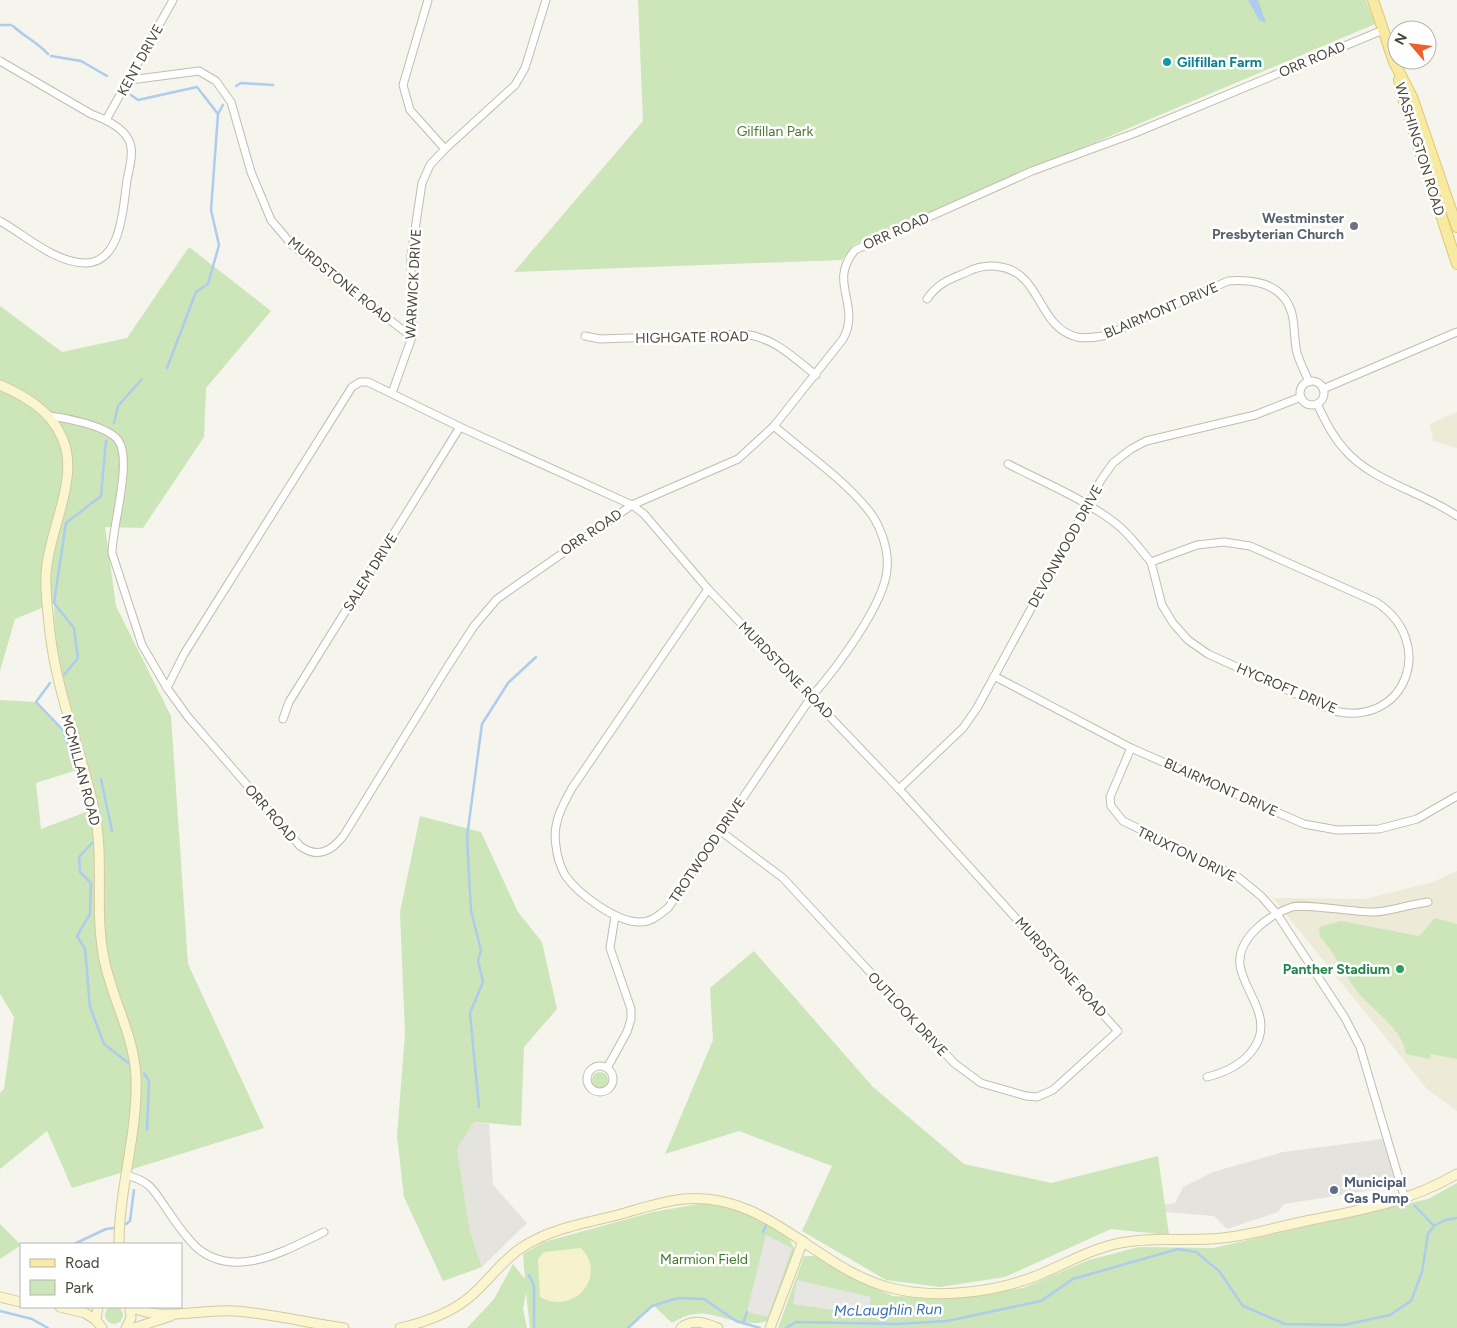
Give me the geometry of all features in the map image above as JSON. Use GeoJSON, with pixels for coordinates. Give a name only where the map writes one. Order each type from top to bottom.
{"type":"FeatureCollection","features":[{"type":"Feature","properties":{"kind":"main road","name":"WASHINGTON ROAD"},"geometry":{"type":"LineString","coordinates":[[1373,0],[1387,40]]}},
{"type":"Feature","properties":{"kind":"main road","name":"WASHINGTON ROAD"},"geometry":{"type":"LineString","coordinates":[[1396,70],[1404,102],[1457,264]]}},
{"type":"Feature","properties":{"kind":"main road","name":"WASHINGTON ROAD"},"geometry":{"type":"LineString","coordinates":[[1398,70],[1412,97],[1457,227]]}},
{"type":"Feature","properties":{"kind":"main road","name":"MCMILLAN ROAD"},"geometry":{"type":"LineString","coordinates":[[0,385],[33,402],[50,416],[66,450],[65,486],[46,574],[50,634],[62,700],[94,809],[99,842],[101,945],[108,980],[132,1043],[136,1076],[119,1243]]}},
{"type":"Feature","properties":{"kind":"main road"},"geometry":{"type":"LineString","coordinates":[[400,1328],[446,1313],[463,1302],[507,1260],[540,1238],[560,1230],[667,1202],[698,1198],[733,1203],[760,1214],[856,1274],[878,1284],[910,1292],[962,1291],[994,1288],[1024,1280],[1098,1248],[1113,1244],[1145,1239],[1233,1236],[1405,1199],[1428,1190],[1457,1174]]}},
{"type":"Feature","properties":{"kind":"main road"},"geometry":{"type":"LineString","coordinates":[[771,1327],[803,1241]]}},
{"type":"Feature","properties":{"kind":"main road"},"geometry":{"type":"LineString","coordinates":[[0,1297],[20,1302]]}},
{"type":"Feature","properties":{"kind":"main road"},"geometry":{"type":"LineString","coordinates":[[69,1308],[100,1326]]}},
{"type":"Feature","properties":{"kind":"main road"},"geometry":{"type":"LineString","coordinates":[[98,1308],[100,1326]]}},
{"type":"Feature","properties":{"kind":"main road"},"geometry":{"type":"LineString","coordinates":[[126,1328],[131,1318],[130,1308]]}},
{"type":"Feature","properties":{"kind":"main road"},"geometry":{"type":"LineString","coordinates":[[133,1308],[152,1314],[234,1311],[344,1328]]}},
{"type":"Feature","properties":{"kind":"main road"},"geometry":{"type":"LineString","coordinates":[[134,1328],[181,1313]]}},
{"type":"Feature","properties":{"kind":"main road"},"geometry":{"type":"LineString","coordinates":[[681,1328],[690,1322],[699,1322],[718,1328]]}},
{"type":"Feature","properties":{"kind":"street","name":"KENT DRIVE"},"geometry":{"type":"LineString","coordinates":[[106,120],[173,0]]}},
{"type":"Feature","properties":{"kind":"street"},"geometry":{"type":"LineString","coordinates":[[428,0],[403,85],[410,110],[445,149]]}},
{"type":"Feature","properties":{"kind":"street","name":"WARWICK DRIVE"},"geometry":{"type":"LineString","coordinates":[[392,393],[412,337],[411,256],[422,183],[430,165],[445,149],[516,85],[525,68],[546,0]]}},
{"type":"Feature","properties":{"kind":"street","name":"ORR ROAD"},"geometry":{"type":"LineString","coordinates":[[50,416],[78,421],[111,434],[118,440],[123,453],[122,484],[112,538],[112,553],[142,645],[167,688],[188,717],[300,846],[314,854],[329,850],[344,835],[469,634],[497,599],[632,505],[738,459],[774,426],[816,375],[849,329],[850,312],[843,275],[844,266],[855,250],[1032,171],[1135,133],[1384,30]]}},
{"type":"Feature","properties":{"kind":"street"},"geometry":{"type":"LineString","coordinates":[[0,60],[91,114],[106,120],[126,135],[130,144],[122,220],[116,240],[108,252],[96,261],[73,262],[42,247],[0,221]]}},
{"type":"Feature","properties":{"kind":"street","name":"MURDSTONE ROAD"},"geometry":{"type":"LineString","coordinates":[[130,80],[199,71],[216,81],[231,102],[251,172],[271,220],[294,246],[412,337]]}},
{"type":"Feature","properties":{"kind":"street","name":"BLAIRMONT DRIVE"},"geometry":{"type":"LineString","coordinates":[[927,299],[937,285],[970,270],[995,266],[1006,268],[1026,279],[1033,288],[1047,317],[1056,325],[1077,337],[1091,338],[1107,335],[1228,281],[1250,280],[1272,287],[1288,304],[1292,313],[1298,356],[1309,382]]}},
{"type":"Feature","properties":{"kind":"street"},"geometry":{"type":"LineString","coordinates":[[1323,389],[1457,332]]}},
{"type":"Feature","properties":{"kind":"street","name":"HIGHGATE ROAD"},"geometry":{"type":"LineString","coordinates":[[585,336],[600,339],[744,334],[760,336],[772,341],[816,375]]}},
{"type":"Feature","properties":{"kind":"street"},"geometry":{"type":"LineString","coordinates":[[167,688],[184,654],[352,387],[360,382],[368,382],[392,393]]}},
{"type":"Feature","properties":{"kind":"street"},"geometry":{"type":"LineString","coordinates":[[1309,382],[1316,382],[1323,389],[1323,396],[1317,404],[1309,405],[1301,397],[1300,390],[1309,382]]}},
{"type":"Feature","properties":{"kind":"street","name":"MURDSTONE ROAD"},"geometry":{"type":"LineString","coordinates":[[392,393],[460,427],[632,505],[644,514],[708,589],[899,788],[1118,1030]]}},
{"type":"Feature","properties":{"kind":"street","name":"DEVONWOOD DRIVE"},"geometry":{"type":"LineString","coordinates":[[899,788],[963,728],[977,708],[1087,505],[1114,463],[1130,449],[1146,441],[1255,415],[1301,397]]}},
{"type":"Feature","properties":{"kind":"street"},"geometry":{"type":"LineString","coordinates":[[1317,404],[1330,430],[1354,460],[1376,475],[1438,503],[1457,516]]}},
{"type":"Feature","properties":{"kind":"street","name":"TROTWOOD DRIVE"},"geometry":{"type":"LineString","coordinates":[[708,589],[572,788],[558,814],[555,844],[559,861],[565,874],[576,889],[615,916],[642,922],[653,919],[668,908],[719,830],[812,696],[863,627],[879,597],[887,570],[885,543],[873,516],[855,496],[774,426]]}},
{"type":"Feature","properties":{"kind":"street","name":"SALEM DRIVE"},"geometry":{"type":"LineString","coordinates":[[283,719],[287,705],[460,427]]}},
{"type":"Feature","properties":{"kind":"street"},"geometry":{"type":"LineString","coordinates":[[1008,464],[1087,505],[1114,522],[1151,562]]}},
{"type":"Feature","properties":{"kind":"street","name":"HYCROFT DRIVE"},"geometry":{"type":"LineString","coordinates":[[1224,542],[1250,546],[1376,602],[1391,611],[1404,630],[1410,662],[1405,679],[1394,695],[1380,705],[1363,714],[1349,714],[1334,710],[1208,654],[1188,640],[1173,623],[1157,590],[1151,562],[1197,545],[1224,542]]}},
{"type":"Feature","properties":{"kind":"street","name":"BLAIRMONT DRIVE"},"geometry":{"type":"LineString","coordinates":[[994,676],[1131,748],[1304,824],[1318,827],[1379,829],[1417,818],[1457,796]]}},
{"type":"Feature","properties":{"kind":"street","name":"TRUXTON DRIVE"},"geometry":{"type":"LineString","coordinates":[[1131,748],[1110,797],[1116,814],[1136,829],[1238,877],[1262,896],[1277,914],[1345,1018],[1360,1047],[1405,1199]]}},
{"type":"Feature","properties":{"kind":"street","name":"OUTLOOK DRIVE"},"geometry":{"type":"LineString","coordinates":[[719,830],[783,878],[954,1063],[981,1083],[1026,1096],[1037,1097],[1052,1090],[1118,1030]]}},
{"type":"Feature","properties":{"kind":"street"},"geometry":{"type":"LineString","coordinates":[[1207,1077],[1225,1072],[1240,1064],[1249,1055],[1258,1038],[1261,1022],[1240,965],[1242,948],[1251,934],[1277,914],[1294,907],[1377,912],[1428,902]]}},
{"type":"Feature","properties":{"kind":"street"},"geometry":{"type":"LineString","coordinates":[[607,1068],[627,1032],[631,1019],[631,1008],[610,948],[615,916]]}},
{"type":"Feature","properties":{"kind":"street"},"geometry":{"type":"LineString","coordinates":[[126,1175],[148,1182],[182,1231],[197,1248],[217,1258],[235,1262],[264,1260],[324,1232]]}},
{"type":"Feature","properties":{"kind":"shaded area"},"geometry":{"type":"Polygon","coordinates":[[[1457,412],[1457,448],[1433,441],[1430,424],[1457,412]]]}},
{"type":"Feature","properties":{"kind":"shaded area"},"geometry":{"type":"Polygon","coordinates":[[[1457,871],[1457,1111],[1427,1089],[1273,898],[1365,899],[1433,882],[1457,871]]]}},
{"type":"Feature","properties":{"kind":"shaded area"},"geometry":{"type":"Polygon","coordinates":[[[474,1122],[489,1124],[493,1185],[527,1223],[482,1267],[470,1231],[457,1149],[474,1122]]]}},
{"type":"Feature","properties":{"kind":"shaded area"},"geometry":{"type":"Polygon","coordinates":[[[1383,1139],[1398,1186],[1284,1204],[1278,1212],[1227,1229],[1214,1216],[1163,1212],[1163,1205],[1175,1203],[1183,1187],[1213,1172],[1283,1152],[1383,1139]]]}},
{"type":"Feature","properties":{"kind":"shaded area"},"geometry":{"type":"Polygon","coordinates":[[[766,1235],[792,1248],[768,1317],[747,1312],[766,1235]]]}},
{"type":"Feature","properties":{"kind":"shaded area"},"geometry":{"type":"Polygon","coordinates":[[[797,1280],[871,1297],[868,1315],[793,1304],[797,1280]]]}},
{"type":"Feature","properties":{"kind":"green space","name":"Gilfillan Park"},"geometry":{"type":"Polygon","coordinates":[[[638,0],[1366,0],[1375,24],[853,245],[842,260],[514,272],[643,121],[638,0]]]}},
{"type":"Feature","properties":{"kind":"green space"},"geometry":{"type":"Polygon","coordinates":[[[189,247],[271,311],[206,388],[204,437],[143,528],[105,527],[116,606],[171,716],[188,964],[264,1128],[72,1188],[47,1131],[0,1169],[0,1093],[4,1089],[14,1017],[0,994],[0,700],[36,702],[63,730],[77,770],[36,783],[41,829],[94,809],[55,659],[54,603],[15,619],[0,671],[0,306],[62,352],[127,338],[189,247]]]}},
{"type":"Feature","properties":{"kind":"green space"},"geometry":{"type":"Polygon","coordinates":[[[420,816],[481,832],[518,912],[542,942],[557,1009],[524,1047],[521,1126],[474,1122],[457,1149],[470,1231],[482,1267],[443,1281],[404,1197],[397,1136],[405,1034],[400,912],[420,816]]]}},
{"type":"Feature","properties":{"kind":"green space","name":"Panther Stadium"},"geometry":{"type":"Polygon","coordinates":[[[1435,918],[1457,924],[1457,1059],[1431,1054],[1430,1059],[1406,1054],[1396,1031],[1358,993],[1332,952],[1320,937],[1319,927],[1341,921],[1419,936],[1435,918]]]}},
{"type":"Feature","properties":{"kind":"green space"},"geometry":{"type":"Polygon","coordinates":[[[754,951],[873,1087],[964,1164],[1051,1183],[1158,1156],[1169,1235],[1111,1229],[1005,1277],[940,1287],[886,1280],[802,1231],[832,1166],[739,1131],[665,1154],[713,1040],[710,988],[754,951]]]}},
{"type":"Feature","properties":{"kind":"green space"},"geometry":{"type":"Polygon","coordinates":[[[597,1072],[603,1072],[608,1077],[606,1086],[597,1088],[592,1083],[592,1077],[597,1072]]]}},
{"type":"Feature","properties":{"kind":"green space"},"geometry":{"type":"Polygon","coordinates":[[[1457,1183],[1457,1328],[778,1328],[804,1256],[819,1256],[861,1283],[893,1296],[950,1298],[1023,1288],[1089,1260],[1139,1247],[1213,1248],[1428,1199],[1457,1183]]]}},
{"type":"Feature","properties":{"kind":"green space","name":"Marmion Field"},"geometry":{"type":"Polygon","coordinates":[[[704,1203],[742,1211],[788,1236],[795,1250],[781,1297],[772,1319],[765,1322],[750,1323],[701,1313],[686,1316],[672,1323],[654,1306],[628,1328],[530,1328],[526,1292],[523,1309],[527,1328],[467,1328],[494,1299],[513,1264],[525,1279],[523,1254],[544,1242],[653,1212],[704,1203]]]}},
{"type":"Feature","properties":{"kind":"green space"},"geometry":{"type":"Polygon","coordinates":[[[0,1224],[20,1246],[0,1259],[0,1224]]]}},
{"type":"Feature","properties":{"kind":"green space"},"geometry":{"type":"Polygon","coordinates":[[[110,1308],[118,1308],[123,1315],[120,1321],[114,1324],[108,1321],[105,1315],[110,1308]]]}},
{"type":"Feature","properties":{"kind":"sand"},"geometry":{"type":"Polygon","coordinates":[[[581,1248],[588,1259],[591,1270],[589,1281],[583,1290],[575,1297],[565,1301],[553,1301],[540,1297],[538,1259],[544,1252],[581,1248]]]}},
{"type":"Feature","properties":{"kind":"water"},"geometry":{"type":"Polygon","coordinates":[[[1248,0],[1258,0],[1266,23],[1259,20],[1248,0]]]}},
{"type":"Feature","properties":{"kind":"waterway"},"geometry":{"type":"LineString","coordinates":[[0,25],[11,25]]}},
{"type":"Feature","properties":{"kind":"waterway"},"geometry":{"type":"LineString","coordinates":[[13,26],[48,54]]}},
{"type":"Feature","properties":{"kind":"waterway"},"geometry":{"type":"LineString","coordinates":[[51,56],[81,61],[107,76]]}},
{"type":"Feature","properties":{"kind":"waterway"},"geometry":{"type":"LineString","coordinates":[[236,86],[241,83],[273,85]]}},
{"type":"Feature","properties":{"kind":"waterway"},"geometry":{"type":"LineString","coordinates":[[131,95],[138,100],[197,87],[218,114],[211,210],[219,245],[208,284],[196,292],[167,368]]}},
{"type":"Feature","properties":{"kind":"waterway"},"geometry":{"type":"LineString","coordinates":[[218,114],[223,105]]}},
{"type":"Feature","properties":{"kind":"waterway"},"geometry":{"type":"LineString","coordinates":[[114,423],[118,406],[142,379]]}},
{"type":"Feature","properties":{"kind":"waterway"},"geometry":{"type":"LineString","coordinates":[[64,675],[78,658],[74,628],[54,603],[66,523],[101,496],[106,441]]}},
{"type":"Feature","properties":{"kind":"waterway"},"geometry":{"type":"LineString","coordinates":[[479,1107],[470,1013],[483,982],[478,961],[481,950],[471,911],[467,837],[482,724],[508,683],[536,657]]}},
{"type":"Feature","properties":{"kind":"waterway"},"geometry":{"type":"LineString","coordinates":[[50,683],[36,702],[63,730],[77,770]]}},
{"type":"Feature","properties":{"kind":"waterway"},"geometry":{"type":"LineString","coordinates":[[101,779],[112,831]]}},
{"type":"Feature","properties":{"kind":"waterway"},"geometry":{"type":"LineString","coordinates":[[92,843],[79,857],[80,872],[91,883],[90,914],[77,936],[85,949],[90,1007],[104,1044],[131,1065]]}},
{"type":"Feature","properties":{"kind":"waterway"},"geometry":{"type":"LineString","coordinates":[[144,1073],[149,1081],[147,1130]]}},
{"type":"Feature","properties":{"kind":"waterway"},"geometry":{"type":"LineString","coordinates":[[126,1224],[130,1221],[134,1190]]}},
{"type":"Feature","properties":{"kind":"waterway"},"geometry":{"type":"LineString","coordinates":[[1415,1206],[1434,1226]]}},
{"type":"Feature","properties":{"kind":"waterway","name":"McLaughlin Run"},"geometry":{"type":"LineString","coordinates":[[786,1328],[796,1322],[898,1324],[947,1321],[1041,1301],[1073,1279],[1178,1249],[1196,1252],[1219,1271],[1243,1306],[1285,1324],[1344,1325],[1390,1315],[1411,1301],[1422,1272],[1428,1234],[1434,1226],[1445,1220],[1457,1218]]}},
{"type":"Feature","properties":{"kind":"waterway"},"geometry":{"type":"LineString","coordinates":[[763,1232],[767,1223]]}},
{"type":"Feature","properties":{"kind":"waterway"},"geometry":{"type":"LineString","coordinates":[[76,1243],[106,1229],[114,1228]]}},
{"type":"Feature","properties":{"kind":"waterway"},"geometry":{"type":"LineString","coordinates":[[529,1275],[534,1286],[534,1328]]}},
{"type":"Feature","properties":{"kind":"waterway","name":"McLaughlin Run"},"geometry":{"type":"LineString","coordinates":[[628,1328],[652,1306],[678,1298],[704,1299],[736,1321],[760,1328]]}},
{"type":"Feature","properties":{"kind":"waterway","name":"McLaughlin Run"},"geometry":{"type":"LineString","coordinates":[[0,1311],[32,1319],[48,1328]]}},
{"type":"Feature","properties":{"kind":"waterway"},"geometry":{"type":"LineString","coordinates":[[743,1323],[747,1312]]}},
{"type":"Feature","properties":{"kind":"place","name":"Gilfillan Farm"},"geometry":{"type":"Point","coordinates":[1167,62]}},
{"type":"Feature","properties":{"kind":"place","name":"Westminster Presbyterian Church"},"geometry":{"type":"Point","coordinates":[1354,226]}},
{"type":"Feature","properties":{"kind":"place","name":"Panther Stadium"},"geometry":{"type":"Point","coordinates":[1400,969]}},
{"type":"Feature","properties":{"kind":"place","name":"Municipal Gas Pump"},"geometry":{"type":"Point","coordinates":[1334,1190]}}]}
